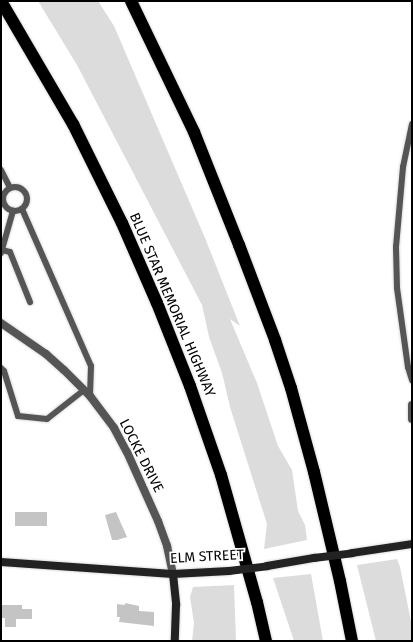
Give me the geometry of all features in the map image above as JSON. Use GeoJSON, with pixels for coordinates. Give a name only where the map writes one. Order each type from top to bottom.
{"type":"FeatureCollection","features":[{"type":"Feature","properties":{"kind":"highway","name":"BLUE STAR MEMORIAL HIGHWAY"},"geometry":{"type":"LineString","coordinates":[[1,1],[72,124],[122,223],[157,302],[190,386],[221,475],[257,602],[266,641]]}},
{"type":"Feature","properties":{"kind":"highway"},"geometry":{"type":"LineString","coordinates":[[131,1],[194,132],[237,238],[275,340],[295,402],[314,472],[352,641]]}},
{"type":"Feature","properties":{"kind":"street","name":"LOCKE DRIVE"},"geometry":{"type":"LineString","coordinates":[[1,323],[46,354],[87,393],[114,428],[127,452],[158,521],[167,546],[173,574]]}},
{"type":"Feature","properties":{"kind":"street"},"geometry":{"type":"LineString","coordinates":[[412,405],[412,419]]}},
{"type":"Feature","properties":{"kind":"street","name":"ELM STREET"},"geometry":{"type":"LineString","coordinates":[[1,562],[173,574],[229,571],[412,544]]}},
{"type":"Feature","properties":{"kind":"street"},"geometry":{"type":"LineString","coordinates":[[173,574],[176,605],[175,641]]}},
{"type":"Feature","properties":{"kind":"lane"},"geometry":{"type":"LineString","coordinates":[[412,124],[403,166],[396,247],[397,288],[408,367],[412,380]]}},
{"type":"Feature","properties":{"kind":"lane"},"geometry":{"type":"LineString","coordinates":[[1,170],[10,188]]}},
{"type":"Feature","properties":{"kind":"lane"},"geometry":{"type":"LineString","coordinates":[[10,188],[18,188],[25,193],[27,200],[22,209],[13,211],[8,208],[4,202],[5,194],[10,188]]}},
{"type":"Feature","properties":{"kind":"lane"},"geometry":{"type":"LineString","coordinates":[[1,368],[18,416],[47,419],[87,393],[91,366],[22,209]]}},
{"type":"Feature","properties":{"kind":"lane"},"geometry":{"type":"LineString","coordinates":[[13,211],[2,251],[10,252],[30,302]]}},
{"type":"Feature","properties":{"kind":"shaded area"},"geometry":{"type":"Polygon","coordinates":[[[38,1],[98,1],[114,26],[205,238],[240,326],[230,319],[257,383],[278,446],[292,470],[298,511],[305,525],[307,540],[264,549],[267,524],[230,407],[222,373],[209,337],[202,305],[77,65],[38,1]]]}},
{"type":"Feature","properties":{"kind":"shaded area"},"geometry":{"type":"Polygon","coordinates":[[[397,559],[412,626],[412,641],[376,641],[357,565],[397,559]]]}},
{"type":"Feature","properties":{"kind":"shaded area"},"geometry":{"type":"Polygon","coordinates":[[[311,574],[323,641],[294,641],[273,578],[311,574]]]}},
{"type":"Feature","properties":{"kind":"shaded area"},"geometry":{"type":"Polygon","coordinates":[[[234,585],[236,641],[192,641],[194,623],[190,597],[193,587],[234,585]]]}},
{"type":"Feature","properties":{"kind":"building"},"geometry":{"type":"Polygon","coordinates":[[[15,512],[47,512],[47,526],[15,526],[15,512]]]}},
{"type":"Feature","properties":{"kind":"building"},"geometry":{"type":"Polygon","coordinates":[[[116,512],[127,537],[112,540],[105,515],[116,512]]]}},
{"type":"Feature","properties":{"kind":"building"},"geometry":{"type":"Polygon","coordinates":[[[125,603],[139,606],[139,611],[154,612],[154,626],[119,622],[120,617],[117,617],[117,604],[125,605],[125,603]]]}},
{"type":"Feature","properties":{"kind":"building"},"geometry":{"type":"Polygon","coordinates":[[[1,605],[22,605],[22,609],[32,609],[32,619],[16,619],[16,627],[5,627],[5,618],[1,618],[1,605]]]}}]}
